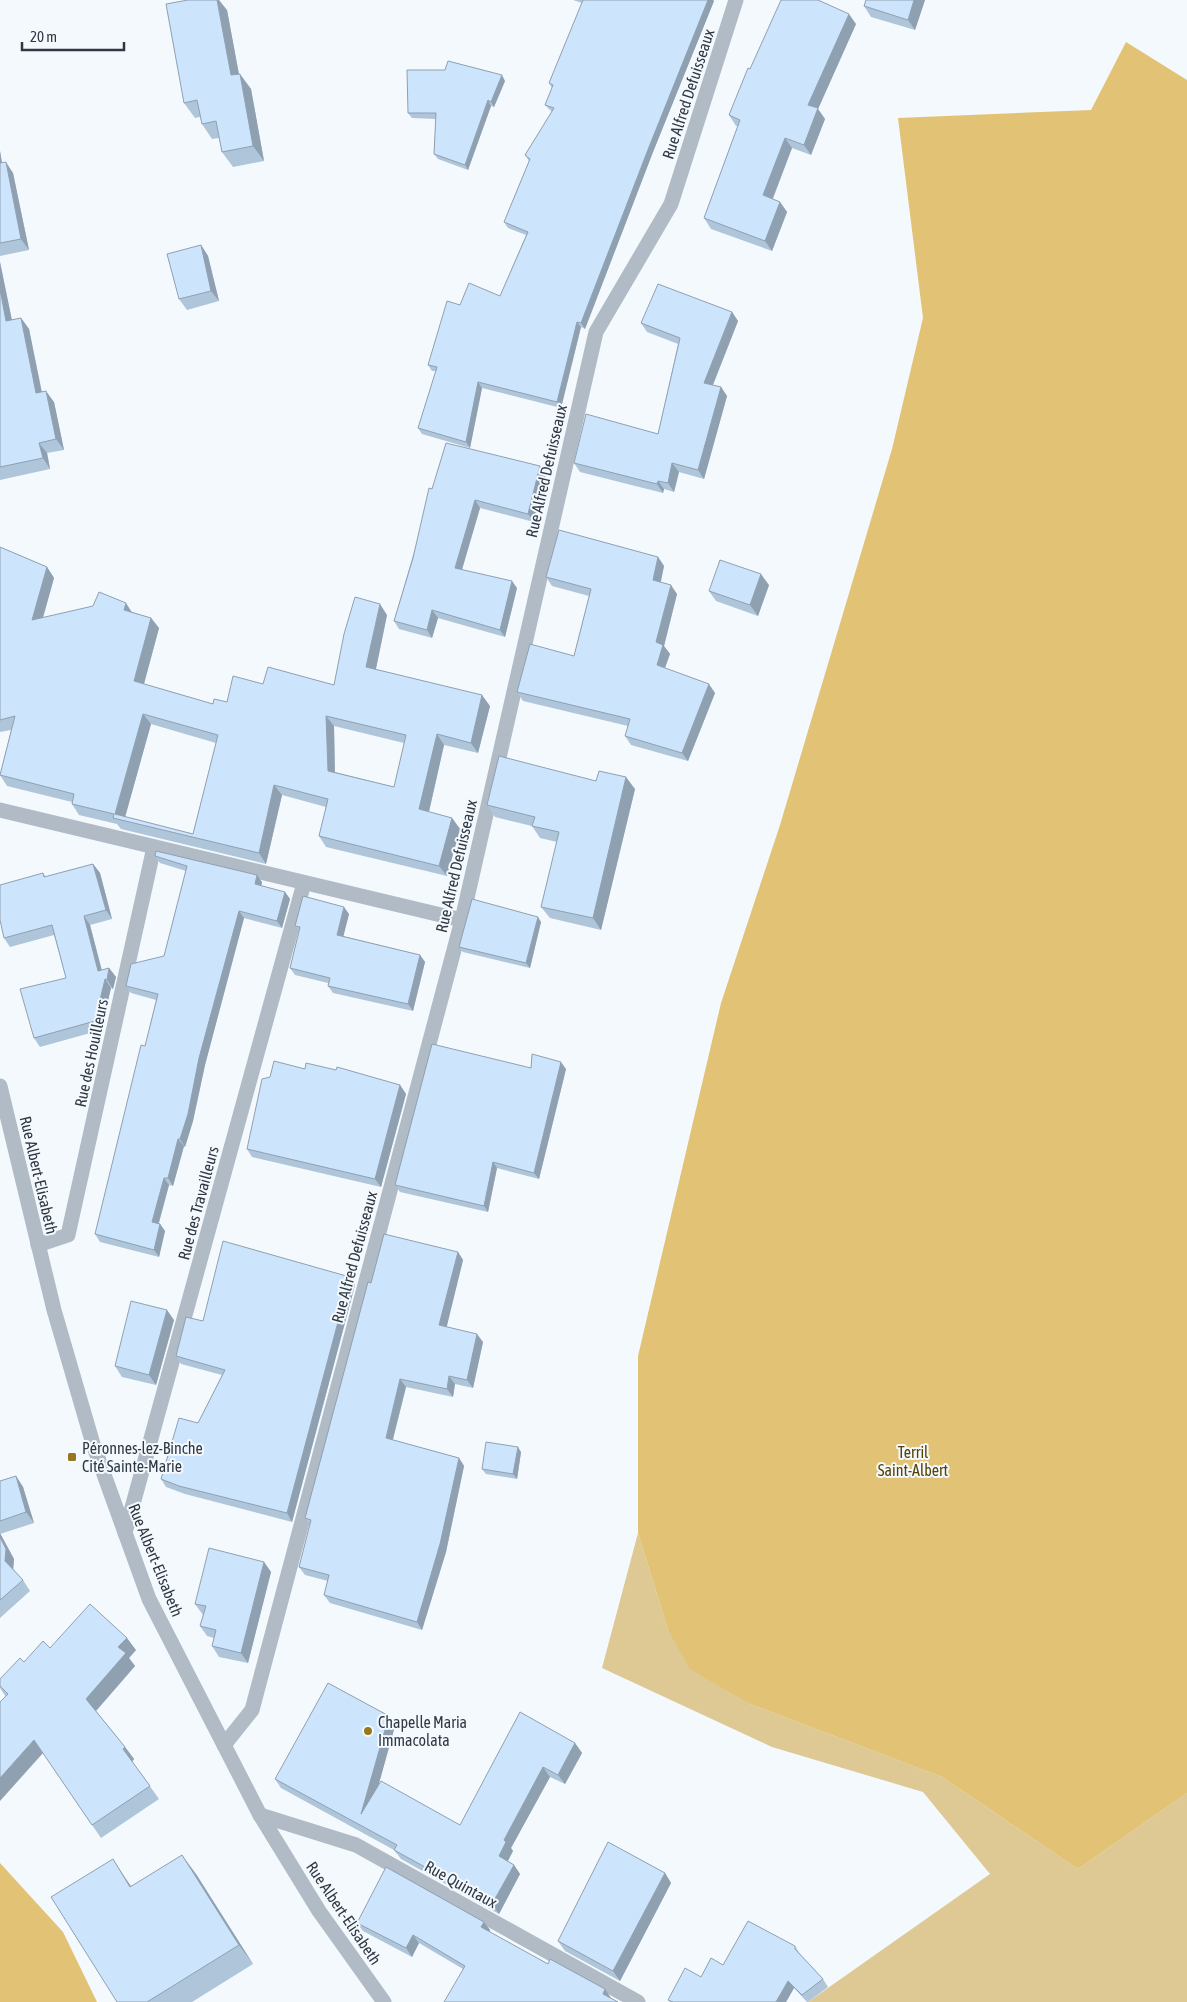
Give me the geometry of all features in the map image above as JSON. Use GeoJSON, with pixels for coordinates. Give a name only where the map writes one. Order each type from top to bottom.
{"type":"FeatureCollection","features":[{"type":"Feature","properties":{"kind":"street","name":"Rue Alfred Defuisseaux"},"geometry":{"type":"LineString","coordinates":[[224,1745],[252,1710],[462,920],[596,332],[671,204],[736,0]]}},
{"type":"Feature","properties":{"kind":"street"},"geometry":{"type":"LineString","coordinates":[[0,810],[462,920]]}},
{"type":"Feature","properties":{"kind":"street","name":"Rue des Houilleurs"},"geometry":{"type":"LineString","coordinates":[[38,1245],[68,1235],[154,847]]}},
{"type":"Feature","properties":{"kind":"street","name":"Rue des Travailleurs"},"geometry":{"type":"LineString","coordinates":[[125,1533],[304,883]]}},
{"type":"Feature","properties":{"kind":"street","name":"Rue Albert-Elisabeth"},"geometry":{"type":"LineString","coordinates":[[0,1086],[54,1310],[93,1444],[149,1598],[260,1815],[319,1911],[384,2002]]}},
{"type":"Feature","properties":{"kind":"street","name":"Rue Quintaux"},"geometry":{"type":"LineString","coordinates":[[260,1815],[356,1845],[638,2002]]}},
{"type":"Feature","properties":{"kind":"shaded area"},"geometry":{"type":"Polygon","coordinates":[[[638,1533],[668,1630],[750,1704],[942,1777],[1078,1869],[1187,1793],[1187,2002],[808,2002],[990,1874],[923,1792],[772,1747],[602,1668],[638,1533]]]}},
{"type":"Feature","properties":{"kind":"green space","name":"Terril Saint-Albert"},"geometry":{"type":"Polygon","coordinates":[[[1126,42],[1187,80],[1187,1793],[1078,1869],[942,1777],[750,1704],[690,1669],[668,1630],[638,1533],[638,1356],[721,1003],[780,825],[892,449],[923,318],[898,118],[1091,110],[1126,42]]]}},
{"type":"Feature","properties":{"kind":"green space"},"geometry":{"type":"Polygon","coordinates":[[[0,1863],[63,1932],[97,2002],[0,2002],[0,1863]]]}},
{"type":"Feature","properties":{"kind":"building"},"geometry":{"type":"Polygon","coordinates":[[[188,0],[217,0],[231,75],[240,74],[253,146],[222,152],[216,121],[202,124],[197,100],[184,103],[166,4],[188,0]]]}},
{"type":"Feature","properties":{"kind":"building"},"geometry":{"type":"Polygon","coordinates":[[[583,0],[708,0],[581,323],[577,322],[557,402],[478,382],[466,442],[418,428],[437,367],[428,365],[447,301],[460,305],[469,283],[500,296],[528,232],[504,222],[530,159],[525,155],[554,108],[545,105],[553,85],[549,83],[583,0]]]}},
{"type":"Feature","properties":{"kind":"building"},"geometry":{"type":"Polygon","coordinates":[[[781,0],[818,0],[849,14],[808,105],[818,108],[804,145],[785,138],[763,195],[780,202],[765,241],[704,218],[740,120],[729,115],[748,68],[750,69],[781,0]]]}},
{"type":"Feature","properties":{"kind":"building"},"geometry":{"type":"Polygon","coordinates":[[[866,0],[914,0],[908,20],[864,6],[866,0]]]}},
{"type":"Feature","properties":{"kind":"building"},"geometry":{"type":"Polygon","coordinates":[[[448,61],[502,75],[491,102],[488,100],[465,165],[434,154],[436,113],[408,113],[407,70],[445,70],[448,61]]]}},
{"type":"Feature","properties":{"kind":"building"},"geometry":{"type":"Polygon","coordinates":[[[6,162],[21,239],[0,243],[0,163],[6,162]]]}},
{"type":"Feature","properties":{"kind":"building"},"geometry":{"type":"Polygon","coordinates":[[[201,245],[211,291],[179,299],[167,254],[201,245]]]}},
{"type":"Feature","properties":{"kind":"building"},"geometry":{"type":"Polygon","coordinates":[[[658,284],[732,312],[704,383],[721,387],[698,470],[672,463],[668,483],[658,481],[657,484],[574,463],[586,414],[658,434],[680,338],[641,323],[658,284]]]}},
{"type":"Feature","properties":{"kind":"building"},"geometry":{"type":"Polygon","coordinates":[[[0,289],[6,321],[21,318],[36,393],[46,391],[56,439],[39,443],[43,458],[0,467],[0,289]]]}},
{"type":"Feature","properties":{"kind":"building"},"geometry":{"type":"Polygon","coordinates":[[[446,443],[540,466],[528,514],[475,500],[455,568],[512,581],[500,630],[432,610],[427,630],[394,621],[413,558],[429,488],[432,489],[446,443]]]}},
{"type":"Feature","properties":{"kind":"building"},"geometry":{"type":"Polygon","coordinates":[[[559,530],[658,557],[653,580],[671,585],[656,642],[663,645],[657,665],[709,684],[682,753],[625,736],[630,719],[517,692],[530,644],[574,656],[591,589],[546,577],[559,530]]]}},
{"type":"Feature","properties":{"kind":"building"},"geometry":{"type":"Polygon","coordinates":[[[0,547],[47,567],[32,620],[93,606],[99,592],[126,603],[124,610],[151,618],[134,681],[213,704],[214,699],[227,702],[233,676],[263,684],[268,667],[334,685],[344,634],[355,597],[380,604],[366,667],[482,695],[471,743],[437,734],[419,809],[452,818],[439,866],[319,836],[328,799],[274,785],[259,853],[113,818],[114,814],[72,804],[74,794],[0,775],[15,716],[0,720],[0,547]],[[143,714],[115,814],[193,834],[218,735],[143,714]],[[326,716],[328,771],[394,787],[406,735],[326,716]]]}},
{"type":"Feature","properties":{"kind":"building"},"geometry":{"type":"Polygon","coordinates":[[[720,560],[761,574],[750,605],[709,591],[720,560]]]}},
{"type":"Feature","properties":{"kind":"building"},"geometry":{"type":"Polygon","coordinates":[[[499,756],[596,781],[599,771],[626,777],[593,918],[541,907],[559,832],[532,826],[535,817],[487,805],[499,756]]]}},
{"type":"Feature","properties":{"kind":"building"},"geometry":{"type":"Polygon","coordinates":[[[156,851],[257,875],[255,884],[285,892],[277,921],[239,911],[199,1058],[188,1114],[180,1139],[178,1139],[168,1178],[164,1178],[152,1222],[160,1224],[154,1250],[95,1234],[141,1045],[145,1046],[158,994],[126,986],[131,964],[164,956],[187,866],[155,856],[156,851]]]}},
{"type":"Feature","properties":{"kind":"building"},"geometry":{"type":"Polygon","coordinates":[[[93,864],[106,910],[84,916],[98,971],[109,968],[95,1021],[34,1038],[20,989],[66,978],[52,925],[4,938],[0,920],[0,885],[43,873],[44,877],[93,864]]]}},
{"type":"Feature","properties":{"kind":"building"},"geometry":{"type":"Polygon","coordinates":[[[303,896],[344,907],[337,935],[420,955],[408,1004],[328,986],[330,978],[290,968],[300,927],[295,926],[303,896]]]}},
{"type":"Feature","properties":{"kind":"building"},"geometry":{"type":"Polygon","coordinates":[[[472,899],[538,917],[526,963],[459,947],[472,899]]]}},
{"type":"Feature","properties":{"kind":"building"},"geometry":{"type":"Polygon","coordinates":[[[432,1044],[531,1068],[532,1054],[561,1062],[534,1173],[493,1162],[484,1206],[395,1185],[432,1044]]]}},
{"type":"Feature","properties":{"kind":"building"},"geometry":{"type":"Polygon","coordinates":[[[274,1061],[305,1069],[306,1063],[336,1070],[337,1067],[400,1085],[375,1179],[247,1149],[262,1079],[270,1077],[274,1061]]]}},
{"type":"Feature","properties":{"kind":"building"},"geometry":{"type":"Polygon","coordinates":[[[384,1234],[458,1252],[439,1325],[477,1334],[467,1380],[449,1376],[447,1389],[400,1379],[386,1438],[459,1458],[440,1544],[417,1622],[324,1595],[329,1575],[299,1567],[311,1520],[305,1518],[368,1282],[371,1283],[384,1234]]]}},
{"type":"Feature","properties":{"kind":"building"},"geometry":{"type":"Polygon","coordinates":[[[223,1241],[350,1277],[287,1513],[179,1486],[161,1479],[179,1418],[198,1423],[225,1370],[176,1356],[186,1317],[203,1321],[223,1241]]]}},
{"type":"Feature","properties":{"kind":"building"},"geometry":{"type":"Polygon","coordinates":[[[131,1301],[167,1310],[149,1375],[115,1366],[131,1301]]]}},
{"type":"Feature","properties":{"kind":"building"},"geometry":{"type":"Polygon","coordinates":[[[486,1442],[518,1447],[513,1474],[482,1469],[486,1442]]]}},
{"type":"Feature","properties":{"kind":"building"},"geometry":{"type":"Polygon","coordinates":[[[16,1476],[26,1512],[0,1521],[0,1481],[16,1476]]]}},
{"type":"Feature","properties":{"kind":"building"},"geometry":{"type":"Polygon","coordinates":[[[0,1537],[6,1549],[5,1561],[23,1580],[0,1600],[0,1537]]]}},
{"type":"Feature","properties":{"kind":"building"},"geometry":{"type":"Polygon","coordinates":[[[209,1548],[264,1562],[241,1653],[212,1646],[216,1630],[200,1626],[206,1606],[195,1604],[209,1548]]]}},
{"type":"Feature","properties":{"kind":"building"},"geometry":{"type":"Polygon","coordinates":[[[90,1604],[127,1638],[118,1647],[126,1653],[86,1699],[125,1747],[123,1749],[150,1786],[92,1825],[34,1740],[0,1778],[0,1702],[8,1694],[0,1686],[0,1679],[20,1658],[24,1662],[43,1641],[50,1648],[90,1604]]]}},
{"type":"Feature","properties":{"kind":"building"},"geometry":{"type":"Polygon","coordinates":[[[328,1683],[389,1716],[361,1814],[381,1781],[460,1825],[520,1712],[575,1743],[558,1775],[543,1767],[504,1840],[506,1842],[499,1856],[514,1865],[492,1904],[394,1850],[397,1845],[275,1779],[328,1683]]]}},
{"type":"Feature","properties":{"kind":"building"},"geometry":{"type":"Polygon","coordinates":[[[608,1842],[665,1873],[613,1971],[558,1941],[608,1842]]]}},
{"type":"Feature","properties":{"kind":"building"},"geometry":{"type":"Polygon","coordinates":[[[182,1855],[239,1945],[147,2002],[117,2002],[51,1897],[113,1859],[130,1887],[182,1855]]]}},
{"type":"Feature","properties":{"kind":"building"},"geometry":{"type":"Polygon","coordinates":[[[386,1867],[484,1922],[481,1927],[548,1964],[550,1959],[605,1989],[603,1994],[618,2002],[444,2002],[465,1966],[413,1935],[406,1948],[357,1923],[386,1867]]]}},
{"type":"Feature","properties":{"kind":"building"},"geometry":{"type":"Polygon","coordinates":[[[748,1921],[795,1946],[795,1949],[823,1979],[802,1995],[788,1981],[776,2002],[673,2002],[668,2000],[685,1968],[701,1977],[711,1958],[723,1965],[748,1921]]]}},
{"type":"Feature","properties":{"kind":"place","name":"Péronnes-lez-Binche Cité Sainte-Marie"},"geometry":{"type":"Point","coordinates":[72,1457]}},
{"type":"Feature","properties":{"kind":"place","name":"Chapelle Maria Immacolata"},"geometry":{"type":"Point","coordinates":[368,1731]}}]}
